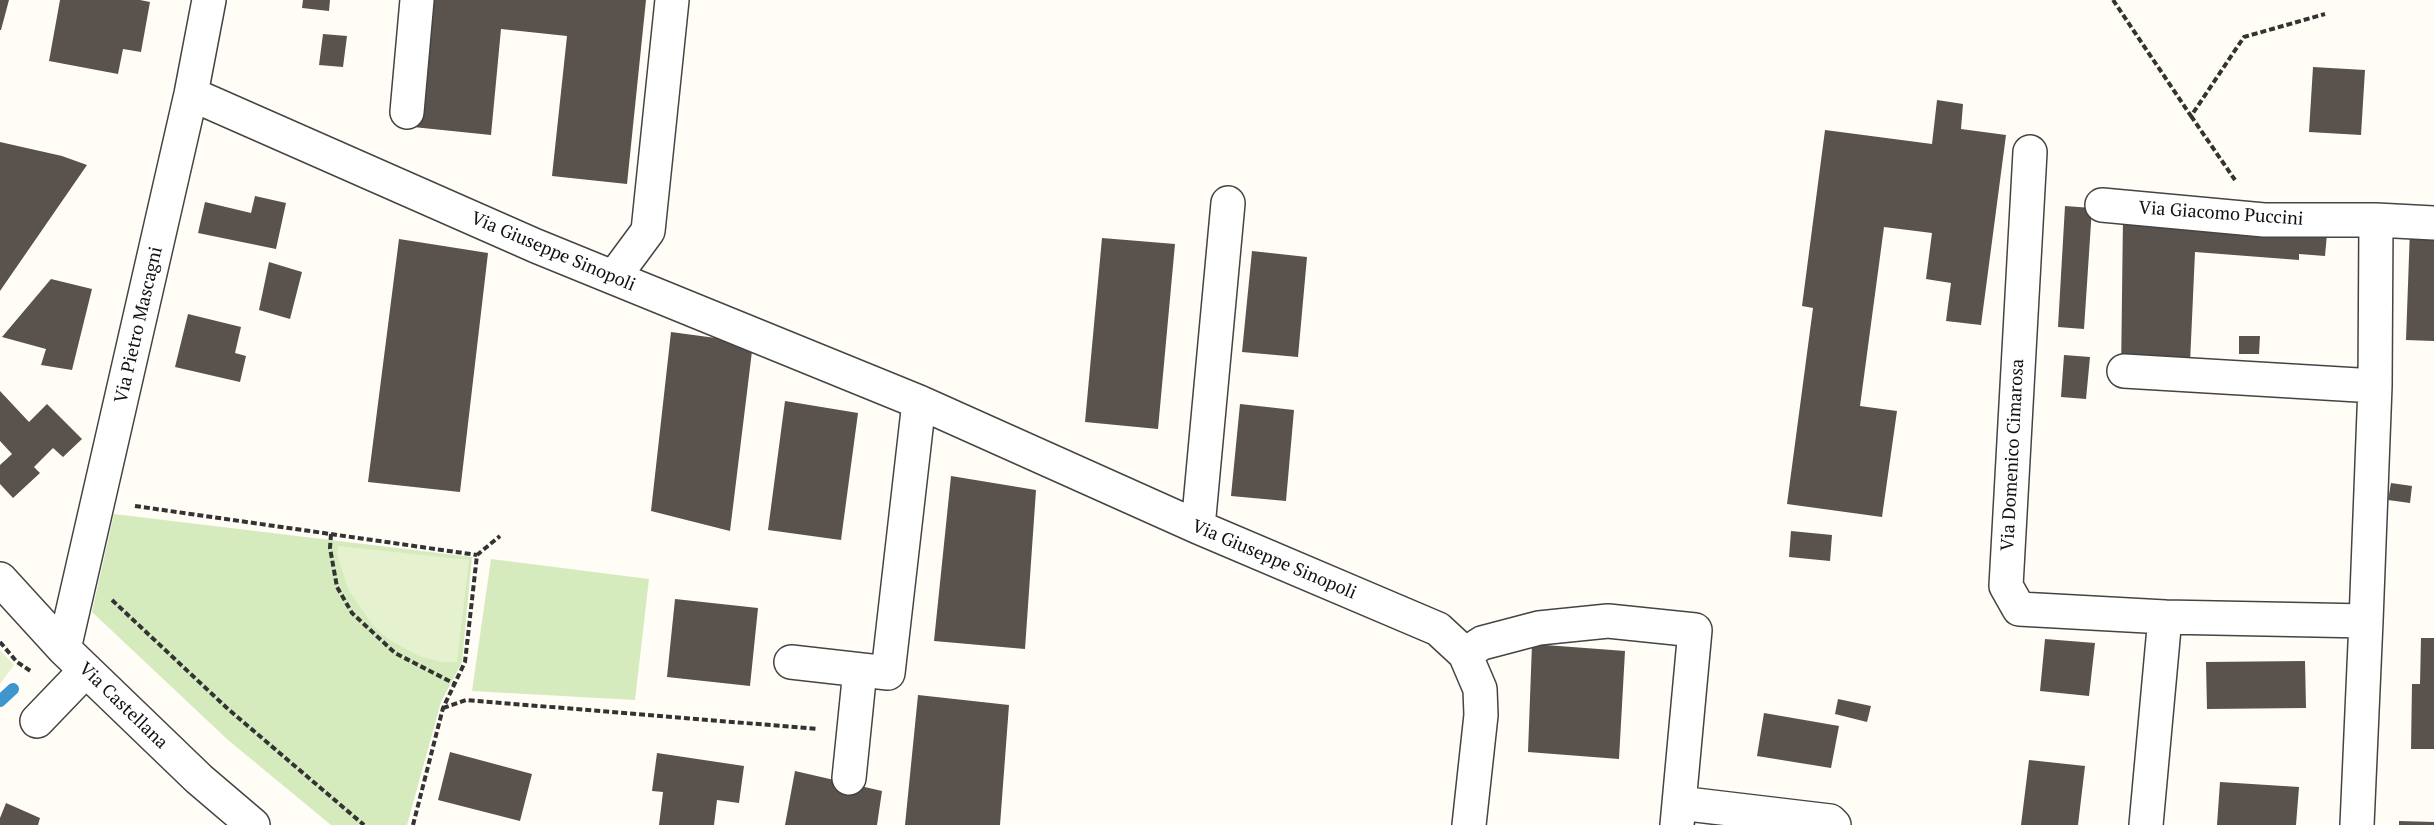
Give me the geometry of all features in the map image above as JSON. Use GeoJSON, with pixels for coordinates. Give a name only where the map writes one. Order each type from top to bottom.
{"type":"FeatureCollection","features":[{"type":"Feature","properties":{"kind":"street","name":"Via Pietro Mascagni"},"geometry":{"type":"LineString","coordinates":[[75,660],[80,582],[191,94],[209,0]]}},
{"type":"Feature","properties":{"kind":"street"},"geometry":{"type":"LineString","coordinates":[[407,112],[417,0]]}},
{"type":"Feature","properties":{"kind":"street"},"geometry":{"type":"LineString","coordinates":[[614,277],[648,231],[672,0]]}},
{"type":"Feature","properties":{"kind":"street","name":"Via Giuseppe Sinopoli"},"geometry":{"type":"LineString","coordinates":[[191,94],[536,246],[918,402],[1198,527],[1438,628],[1465,654],[1480,689],[1481,715],[1469,825]]}},
{"type":"Feature","properties":{"kind":"street","name":"Via Domenico Cimarosa"},"geometry":{"type":"LineString","coordinates":[[2030,152],[2006,586],[2019,609],[2165,617],[2366,621]]}},
{"type":"Feature","properties":{"kind":"street"},"geometry":{"type":"LineString","coordinates":[[1198,527],[1228,203]]}},
{"type":"Feature","properties":{"kind":"street","name":"Via Giacomo Puccini"},"geometry":{"type":"LineString","coordinates":[[2102,205],[2264,220],[2376,220],[2434,223]]}},
{"type":"Feature","properties":{"kind":"street"},"geometry":{"type":"LineString","coordinates":[[2357,825],[2375,386],[2376,220]]}},
{"type":"Feature","properties":{"kind":"street"},"geometry":{"type":"LineString","coordinates":[[2124,371],[2375,386]]}},
{"type":"Feature","properties":{"kind":"street"},"geometry":{"type":"LineString","coordinates":[[791,662],[888,673],[918,402]]}},
{"type":"Feature","properties":{"kind":"street","name":"Via Castellana"},"geometry":{"type":"LineString","coordinates":[[0,579],[75,660],[199,779],[253,825]]}},
{"type":"Feature","properties":{"kind":"street"},"geometry":{"type":"LineString","coordinates":[[2146,825],[2165,617]]}},
{"type":"Feature","properties":{"kind":"street"},"geometry":{"type":"LineString","coordinates":[[1465,654],[1482,643],[1539,628],[1608,621],[1695,630],[1678,814],[1830,821],[1834,825]]}},
{"type":"Feature","properties":{"kind":"street"},"geometry":{"type":"LineString","coordinates":[[37,721],[75,660]]}},
{"type":"Feature","properties":{"kind":"street"},"geometry":{"type":"LineString","coordinates":[[849,778],[860,670]]}},
{"type":"Feature","properties":{"kind":"path"},"geometry":{"type":"LineString","coordinates":[[2114,0],[2264,220]]}},
{"type":"Feature","properties":{"kind":"path"},"geometry":{"type":"LineString","coordinates":[[2191,116],[2244,37],[2325,14]]}},
{"type":"Feature","properties":{"kind":"path"},"geometry":{"type":"LineString","coordinates":[[99,501],[477,555]]}},
{"type":"Feature","properties":{"kind":"path"},"geometry":{"type":"LineString","coordinates":[[331,534],[330,548],[337,587],[352,613],[369,632],[395,653],[454,684]]}},
{"type":"Feature","properties":{"kind":"path"},"geometry":{"type":"LineString","coordinates":[[413,825],[443,708],[465,662],[477,555],[500,536]]}},
{"type":"Feature","properties":{"kind":"path"},"geometry":{"type":"LineString","coordinates":[[80,582],[108,597],[228,709],[364,825]]}},
{"type":"Feature","properties":{"kind":"path"},"geometry":{"type":"LineString","coordinates":[[443,708],[466,700],[854,732]]}},
{"type":"Feature","properties":{"kind":"green space"},"geometry":{"type":"Polygon","coordinates":[[[114,514],[472,557],[462,662],[441,702],[407,825],[331,825],[228,740],[92,612],[114,514]]]}},
{"type":"Feature","properties":{"kind":"green space"},"geometry":{"type":"Polygon","coordinates":[[[338,546],[469,560],[457,662],[441,662],[419,656],[388,639],[373,626],[348,589],[337,554],[338,546]]]}},
{"type":"Feature","properties":{"kind":"green space"},"geometry":{"type":"Polygon","coordinates":[[[491,559],[649,579],[635,700],[472,691],[491,559]]]}},
{"type":"Feature","properties":{"kind":"green space"},"geometry":{"type":"Polygon","coordinates":[[[0,650],[14,665],[0,684],[0,650]]]}},
{"type":"Feature","properties":{"kind":"building"},"geometry":{"type":"Polygon","coordinates":[[[0,0],[9,0],[1,30],[0,30],[0,0]]]}},
{"type":"Feature","properties":{"kind":"building"},"geometry":{"type":"Polygon","coordinates":[[[60,0],[150,2],[141,52],[123,49],[118,74],[49,61],[60,0]]]}},
{"type":"Feature","properties":{"kind":"building"},"geometry":{"type":"Polygon","coordinates":[[[303,0],[330,0],[329,11],[302,8],[303,0]]]}},
{"type":"Feature","properties":{"kind":"building"},"geometry":{"type":"Polygon","coordinates":[[[426,0],[646,0],[627,184],[552,176],[567,36],[501,29],[491,135],[413,127],[426,0]]]}},
{"type":"Feature","properties":{"kind":"building"},"geometry":{"type":"Polygon","coordinates":[[[323,34],[347,36],[343,67],[319,65],[323,34]]]}},
{"type":"Feature","properties":{"kind":"building"},"geometry":{"type":"Polygon","coordinates":[[[2313,67],[2365,70],[2361,135],[2309,132],[2313,67]]]}},
{"type":"Feature","properties":{"kind":"building"},"geometry":{"type":"Polygon","coordinates":[[[1937,100],[1963,104],[1961,129],[2006,135],[1981,325],[1946,321],[1951,283],[1926,279],[1932,233],[1884,227],[1860,406],[1897,411],[1882,517],[1787,504],[1813,308],[1802,306],[1825,130],[1932,144],[1937,100]]]}},
{"type":"Feature","properties":{"kind":"building"},"geometry":{"type":"Polygon","coordinates":[[[0,142],[62,156],[87,165],[0,291],[0,142]]]}},
{"type":"Feature","properties":{"kind":"building"},"geometry":{"type":"Polygon","coordinates":[[[255,196],[286,203],[276,249],[198,233],[205,202],[251,213],[255,196]]]}},
{"type":"Feature","properties":{"kind":"building"},"geometry":{"type":"Polygon","coordinates":[[[2065,206],[2092,208],[2084,329],[2058,327],[2065,206]]]}},
{"type":"Feature","properties":{"kind":"building"},"geometry":{"type":"Polygon","coordinates":[[[2123,216],[2327,234],[2325,256],[2299,254],[2299,260],[2195,252],[2190,363],[2121,375],[2123,216]]]}},
{"type":"Feature","properties":{"kind":"building"},"geometry":{"type":"Polygon","coordinates":[[[2410,229],[2434,230],[2434,341],[2406,340],[2410,229]]]}},
{"type":"Feature","properties":{"kind":"building"},"geometry":{"type":"Polygon","coordinates":[[[1102,238],[1175,244],[1158,429],[1085,422],[1102,238]]]}},
{"type":"Feature","properties":{"kind":"building"},"geometry":{"type":"Polygon","coordinates":[[[399,239],[488,253],[460,492],[368,482],[399,239]]]}},
{"type":"Feature","properties":{"kind":"building"},"geometry":{"type":"Polygon","coordinates":[[[1252,251],[1307,257],[1298,357],[1242,352],[1252,251]]]}},
{"type":"Feature","properties":{"kind":"building"},"geometry":{"type":"Polygon","coordinates":[[[269,262],[302,272],[290,319],[259,310],[269,262]]]}},
{"type":"Feature","properties":{"kind":"building"},"geometry":{"type":"Polygon","coordinates":[[[51,279],[92,289],[72,370],[41,365],[46,349],[2,337],[51,279]]]}},
{"type":"Feature","properties":{"kind":"building"},"geometry":{"type":"Polygon","coordinates":[[[188,314],[241,327],[235,353],[246,356],[240,382],[175,367],[188,314]]]}},
{"type":"Feature","properties":{"kind":"building"},"geometry":{"type":"Polygon","coordinates":[[[671,332],[753,343],[730,531],[651,511],[671,332]]]}},
{"type":"Feature","properties":{"kind":"building"},"geometry":{"type":"Polygon","coordinates":[[[2239,336],[2260,336],[2259,354],[2239,354],[2239,336]]]}},
{"type":"Feature","properties":{"kind":"building"},"geometry":{"type":"Polygon","coordinates":[[[2064,355],[2090,357],[2086,399],[2061,397],[2064,355]]]}},
{"type":"Feature","properties":{"kind":"building"},"geometry":{"type":"Polygon","coordinates":[[[0,391],[29,422],[47,404],[82,439],[63,457],[53,448],[34,467],[40,473],[13,498],[0,484],[0,465],[12,454],[0,441],[0,391]]]}},
{"type":"Feature","properties":{"kind":"building"},"geometry":{"type":"Polygon","coordinates":[[[785,401],[858,413],[841,540],[768,530],[785,401]]]}},
{"type":"Feature","properties":{"kind":"building"},"geometry":{"type":"Polygon","coordinates":[[[1240,404],[1294,410],[1286,501],[1231,496],[1240,404]]]}},
{"type":"Feature","properties":{"kind":"building"},"geometry":{"type":"Polygon","coordinates":[[[951,476],[1036,490],[1025,649],[934,641],[951,476]]]}},
{"type":"Feature","properties":{"kind":"building"},"geometry":{"type":"Polygon","coordinates":[[[2391,483],[2412,486],[2410,503],[2388,500],[2391,483]]]}},
{"type":"Feature","properties":{"kind":"building"},"geometry":{"type":"Polygon","coordinates":[[[1791,531],[1832,535],[1830,561],[1789,557],[1791,531]]]}},
{"type":"Feature","properties":{"kind":"building"},"geometry":{"type":"Polygon","coordinates":[[[675,599],[758,608],[750,686],[667,677],[675,599]]]}},
{"type":"Feature","properties":{"kind":"building"},"geometry":{"type":"Polygon","coordinates":[[[2421,638],[2434,638],[2434,749],[2411,749],[2412,684],[2420,684],[2421,638]]]}},
{"type":"Feature","properties":{"kind":"building"},"geometry":{"type":"Polygon","coordinates":[[[2045,639],[2095,643],[2089,696],[2040,691],[2045,639]]]}},
{"type":"Feature","properties":{"kind":"building"},"geometry":{"type":"Polygon","coordinates":[[[1532,644],[1625,651],[1619,759],[1528,752],[1532,644]]]}},
{"type":"Feature","properties":{"kind":"building"},"geometry":{"type":"Polygon","coordinates":[[[2305,661],[2306,708],[2207,709],[2206,662],[2305,661]]]}},
{"type":"Feature","properties":{"kind":"building"},"geometry":{"type":"Polygon","coordinates":[[[918,695],[1009,705],[1000,825],[905,825],[918,695]]]}},
{"type":"Feature","properties":{"kind":"building"},"geometry":{"type":"Polygon","coordinates":[[[1838,699],[1871,706],[1867,722],[1835,714],[1838,699]]]}},
{"type":"Feature","properties":{"kind":"building"},"geometry":{"type":"Polygon","coordinates":[[[1764,713],[1839,726],[1831,768],[1757,756],[1764,713]]]}},
{"type":"Feature","properties":{"kind":"building"},"geometry":{"type":"Polygon","coordinates":[[[450,752],[532,774],[520,821],[438,800],[450,752]]]}},
{"type":"Feature","properties":{"kind":"building"},"geometry":{"type":"Polygon","coordinates":[[[657,753],[744,766],[739,803],[717,800],[714,825],[659,825],[663,792],[652,791],[657,753]]]}},
{"type":"Feature","properties":{"kind":"building"},"geometry":{"type":"Polygon","coordinates":[[[2029,760],[2085,766],[2078,825],[2021,825],[2029,760]]]}},
{"type":"Feature","properties":{"kind":"building"},"geometry":{"type":"Polygon","coordinates":[[[795,771],[882,791],[877,825],[785,825],[795,771]]]}},
{"type":"Feature","properties":{"kind":"building"},"geometry":{"type":"Polygon","coordinates":[[[2220,782],[2299,787],[2296,825],[2217,825],[2220,782]]]}},
{"type":"Feature","properties":{"kind":"building"},"geometry":{"type":"Polygon","coordinates":[[[6,803],[40,818],[38,825],[0,825],[0,818],[6,803]]]}},
{"type":"Feature","properties":{"kind":"building"},"geometry":{"type":"Polygon","coordinates":[[[2399,821],[2434,822],[2434,825],[2399,825],[2399,821]]]}},
{"type":"Feature","properties":{"kind":"waterway"},"geometry":{"type":"LineString","coordinates":[[0,701],[13,689]]}}]}
